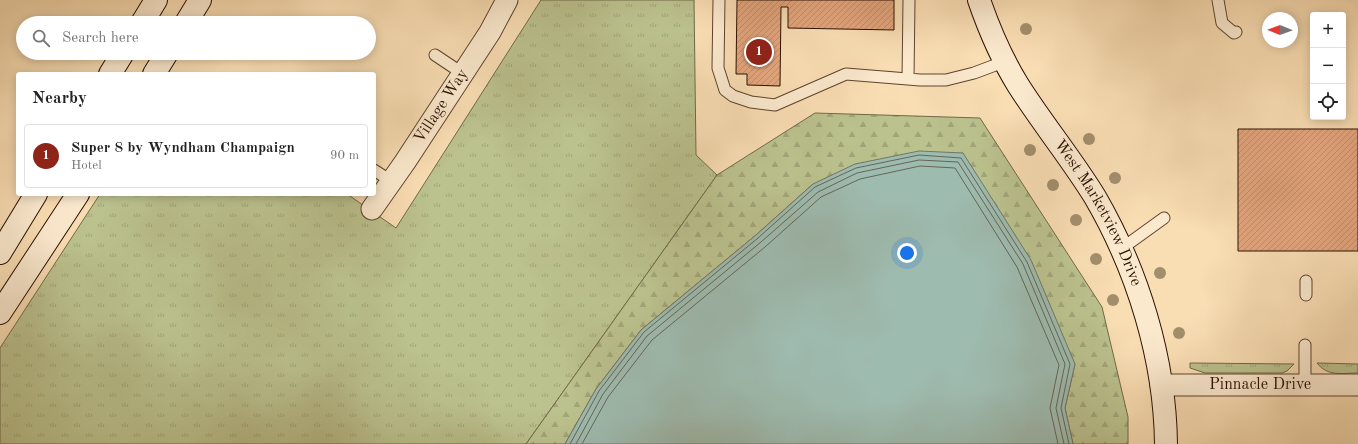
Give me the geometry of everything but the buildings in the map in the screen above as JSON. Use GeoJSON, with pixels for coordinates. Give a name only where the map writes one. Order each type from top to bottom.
{"type":"FeatureCollection","features":[{"type":"Feature","properties":{"kind":"main road"},"geometry":{"type":"LineString","coordinates":[[146,16],[156,0]]}},
{"type":"Feature","properties":{"kind":"main road"},"geometry":{"type":"LineString","coordinates":[[190,16],[200,0]]}},
{"type":"Feature","properties":{"kind":"main road","name":"West Marketview Drive"},"geometry":{"type":"LineString","coordinates":[[979,0],[1018,84],[1094,196],[1113,230],[1129,266],[1146,318],[1161,385],[1166,423],[1166,444]]}},
{"type":"Feature","properties":{"kind":"main road"},"geometry":{"type":"LineString","coordinates":[[111,72],[119,60]]}},
{"type":"Feature","properties":{"kind":"main road"},"geometry":{"type":"LineString","coordinates":[[155,72],[163,60]]}},
{"type":"Feature","properties":{"kind":"main road"},"geometry":{"type":"LineString","coordinates":[[0,253],[35,196]]}},
{"type":"Feature","properties":{"kind":"main road"},"geometry":{"type":"LineString","coordinates":[[0,312],[77,196]]}},
{"type":"Feature","properties":{"kind":"street","name":"Village Way"},"geometry":{"type":"LineString","coordinates":[[372,209],[490,32],[507,0]]}},
{"type":"Feature","properties":{"kind":"street","name":"Pinnacle Drive"},"geometry":{"type":"LineString","coordinates":[[1161,385],[1358,385]]}},
{"type":"Feature","properties":{"kind":"lane"},"geometry":{"type":"LineString","coordinates":[[719,0],[718,68],[725,90],[733,96],[751,102],[774,105],[846,74],[908,79],[946,80],[974,73],[1006,61]]}},
{"type":"Feature","properties":{"kind":"lane"},"geometry":{"type":"LineString","coordinates":[[908,79],[909,0]]}},
{"type":"Feature","properties":{"kind":"lane"},"geometry":{"type":"LineString","coordinates":[[1218,0],[1222,23],[1234,33],[1236,32]]}},
{"type":"Feature","properties":{"kind":"lane"},"geometry":{"type":"LineString","coordinates":[[435,55],[462,73]]}},
{"type":"Feature","properties":{"kind":"lane"},"geometry":{"type":"LineString","coordinates":[[376,171],[392,181]]}},
{"type":"Feature","properties":{"kind":"lane"},"geometry":{"type":"LineString","coordinates":[[1121,249],[1164,218]]}},
{"type":"Feature","properties":{"kind":"lane"},"geometry":{"type":"LineString","coordinates":[[1306,281],[1306,294]]}},
{"type":"Feature","properties":{"kind":"lane"},"geometry":{"type":"LineString","coordinates":[[1305,345],[1305,385]]}},
{"type":"Feature","properties":{"kind":"green space"},"geometry":{"type":"Polygon","coordinates":[[[541,0],[694,0],[696,155],[717,175],[526,444],[0,444],[0,348],[99,196],[350,196],[396,228],[541,0]]]}},
{"type":"Feature","properties":{"kind":"green space"},"geometry":{"type":"Polygon","coordinates":[[[815,113],[980,118],[1102,307],[1128,417],[1128,444],[1073,444],[1065,408],[1075,364],[813,184],[756,235],[641,330],[596,389],[565,444],[526,444],[717,175],[815,113]]]}},
{"type":"Feature","properties":{"kind":"green space"},"geometry":{"type":"Polygon","coordinates":[[[1190,363],[1294,364],[1287,371],[1282,373],[1205,373],[1190,368],[1190,363]]]}},
{"type":"Feature","properties":{"kind":"green space"},"geometry":{"type":"Polygon","coordinates":[[[1317,363],[1358,364],[1358,373],[1341,374],[1331,372],[1321,367],[1317,363]]]}},
{"type":"Feature","properties":{"kind":"water"},"geometry":{"type":"Polygon","coordinates":[[[919,151],[963,153],[1031,260],[1075,364],[1065,408],[1073,444],[565,444],[596,389],[641,330],[756,235],[813,184],[855,164],[919,151]]]}},
{"type":"Feature","properties":{"kind":"place","name":"Super 8 by Wyndham Champaign"},"geometry":{"type":"Point","coordinates":[759,52]}}]}
